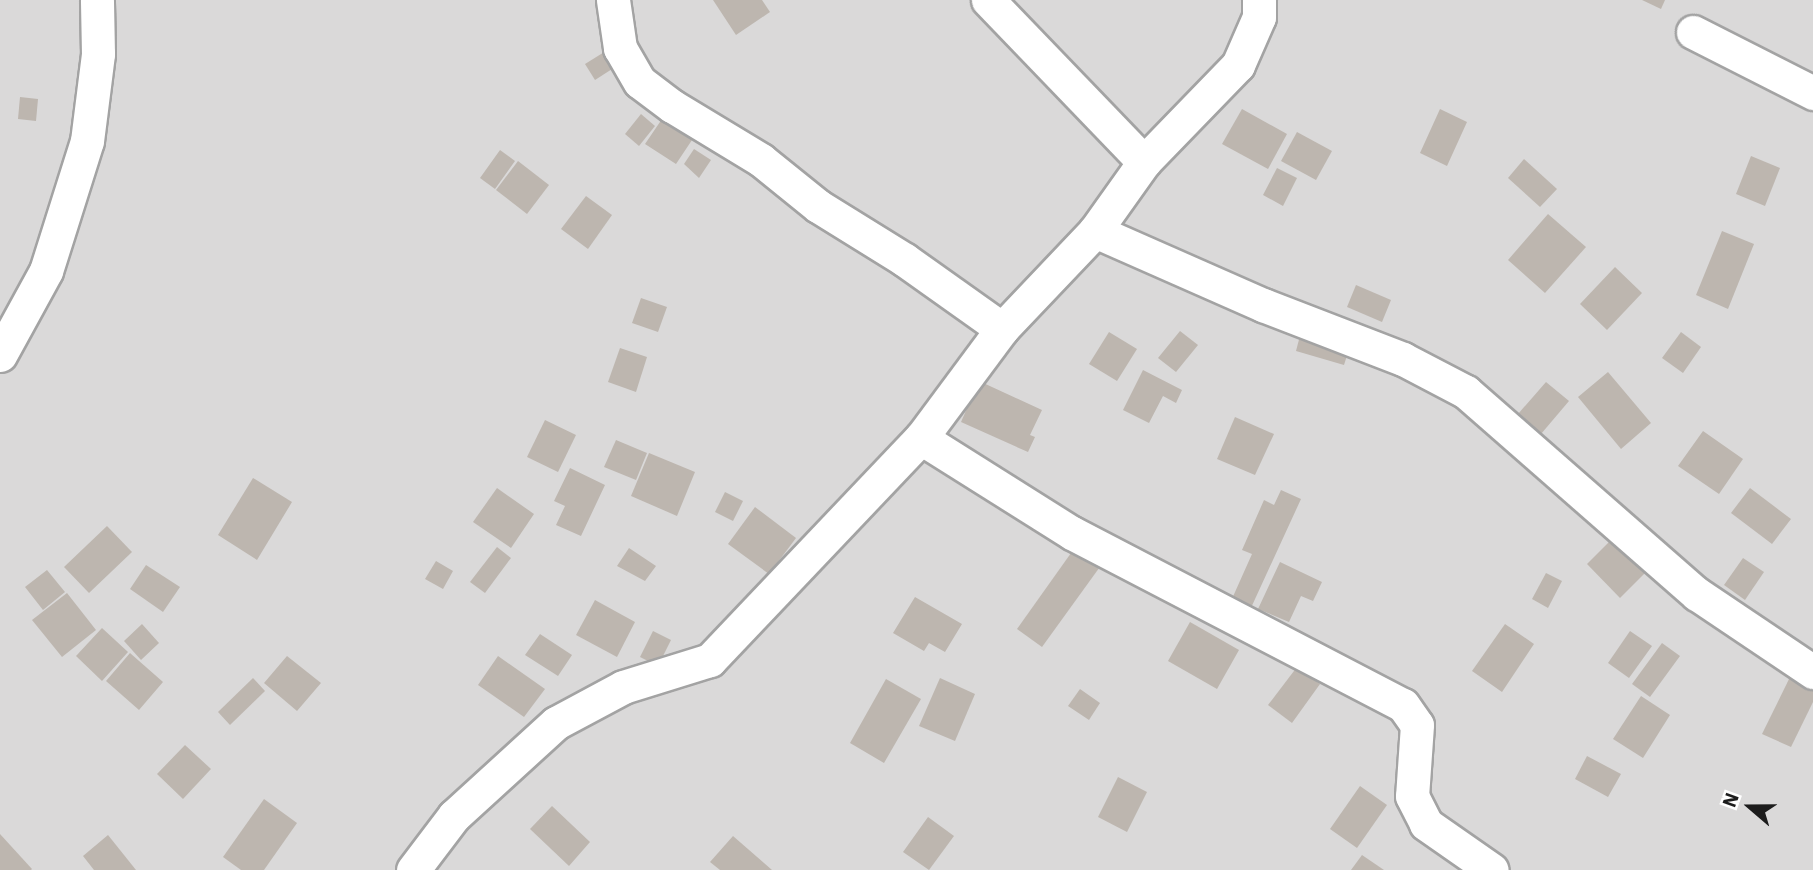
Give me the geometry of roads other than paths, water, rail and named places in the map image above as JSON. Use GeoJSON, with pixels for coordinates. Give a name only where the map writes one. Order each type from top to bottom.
{"type":"FeatureCollection","features":[{"type":"Feature","properties":{"kind":"street"},"geometry":{"type":"LineString","coordinates":[[0,355],[46,271],[87,141],[98,54],[97,0]]}},
{"type":"Feature","properties":{"kind":"street"},"geometry":{"type":"LineString","coordinates":[[613,0],[620,48],[640,82],[672,106],[761,160],[818,206],[905,260],[1002,328]]}},
{"type":"Feature","properties":{"kind":"street"},"geometry":{"type":"LineString","coordinates":[[988,0],[1144,162]]}},
{"type":"Feature","properties":{"kind":"street"},"geometry":{"type":"LineString","coordinates":[[413,870],[454,816],[556,723],[624,687],[710,660],[921,438],[1002,328],[1095,231],[1144,162],[1238,65],[1259,18],[1259,0]]}},
{"type":"Feature","properties":{"kind":"street"},"geometry":{"type":"LineString","coordinates":[[1693,32],[1813,93]]}},
{"type":"Feature","properties":{"kind":"street"},"geometry":{"type":"LineString","coordinates":[[1095,231],[1264,305],[1403,359],[1466,392],[1697,594],[1813,672]]}},
{"type":"Feature","properties":{"kind":"street"},"geometry":{"type":"LineString","coordinates":[[921,438],[1072,533],[1403,705],[1417,725],[1412,796],[1426,824],[1492,870]]}}]}
